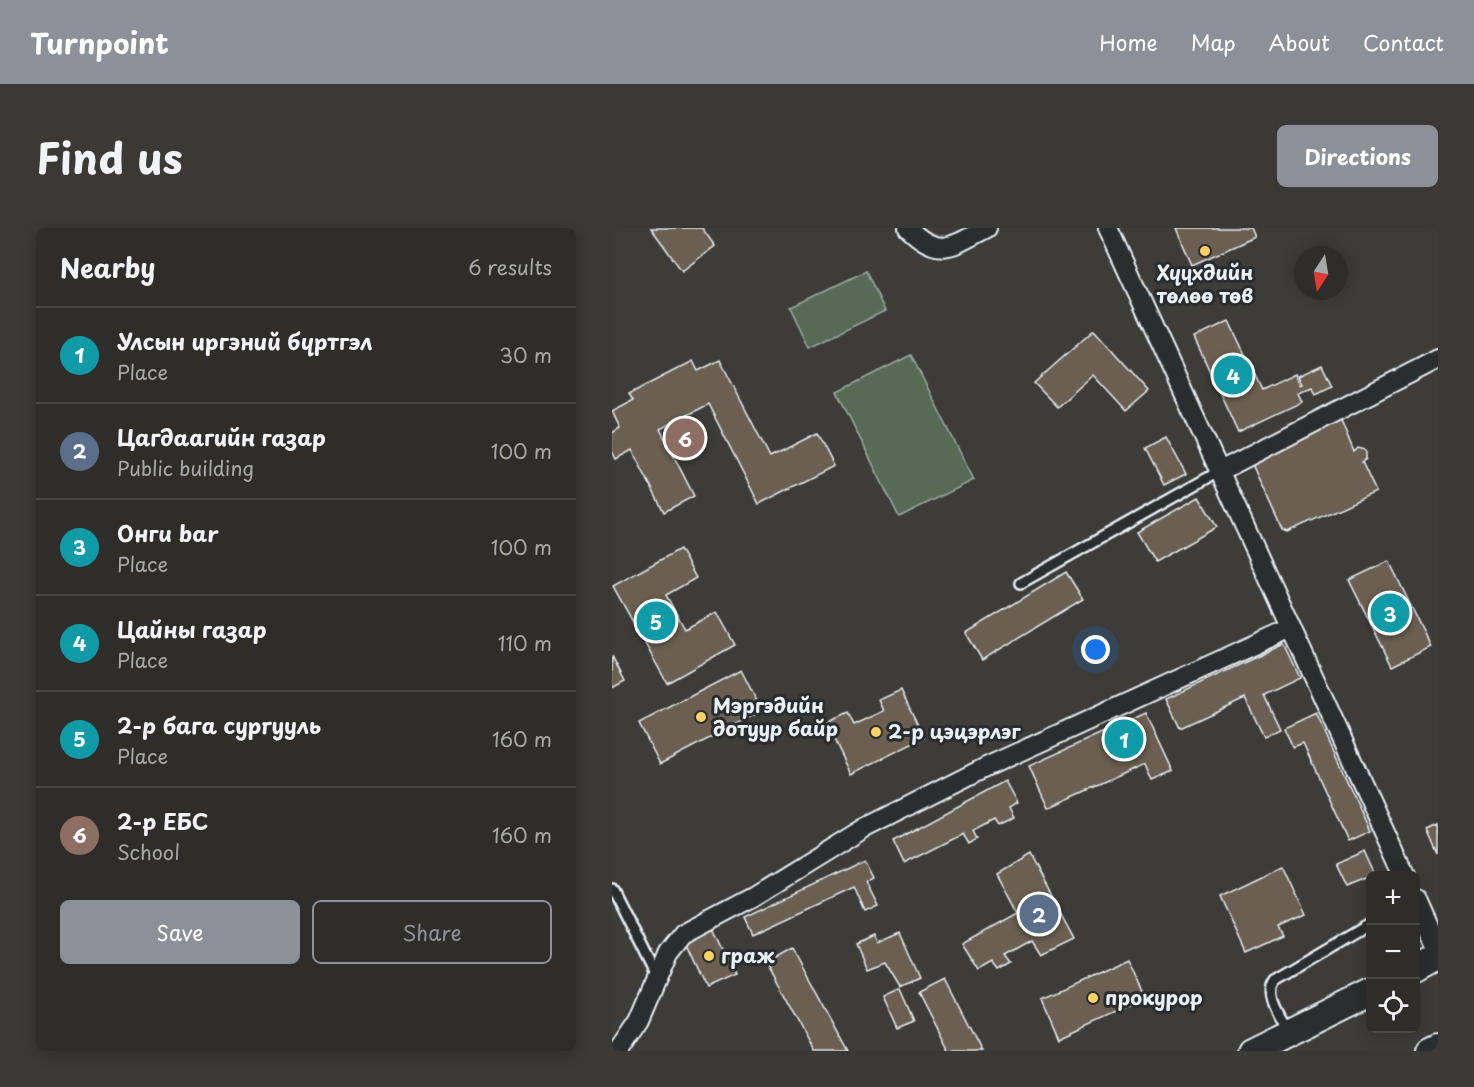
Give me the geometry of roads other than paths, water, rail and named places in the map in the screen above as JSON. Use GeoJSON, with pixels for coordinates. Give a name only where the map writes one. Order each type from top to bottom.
{"type":"FeatureCollection","features":[{"type":"Feature","properties":{"kind":"main road"},"geometry":{"type":"LineString","coordinates":[[1420,967],[1438,957]]}},
{"type":"Feature","properties":{"kind":"main road"},"geometry":{"type":"LineString","coordinates":[[1251,1051],[1294,1042],[1366,995]]}},
{"type":"Feature","properties":{"kind":"main road"},"geometry":{"type":"LineString","coordinates":[[1430,1051],[1438,1047]]}},
{"type":"Feature","properties":{"kind":"street"},"geometry":{"type":"LineString","coordinates":[[908,228],[929,245],[938,248],[951,246],[987,228]]}},
{"type":"Feature","properties":{"kind":"street"},"geometry":{"type":"LineString","coordinates":[[1108,228],[1403,871]]}},
{"type":"Feature","properties":{"kind":"street"},"geometry":{"type":"LineString","coordinates":[[1220,471],[1438,359]]}},
{"type":"Feature","properties":{"kind":"street"},"geometry":{"type":"LineString","coordinates":[[619,1051],[639,1021],[668,953],[683,934],[753,897],[863,829],[986,767],[1292,628]]}},
{"type":"Feature","properties":{"kind":"street"},"geometry":{"type":"LineString","coordinates":[[1420,907],[1438,948]]}},
{"type":"Feature","properties":{"kind":"lane"},"geometry":{"type":"LineString","coordinates":[[1021,583],[1220,471]]}},
{"type":"Feature","properties":{"kind":"lane"},"geometry":{"type":"LineString","coordinates":[[612,890],[657,977]]}},
{"type":"Feature","properties":{"kind":"lane"},"geometry":{"type":"LineString","coordinates":[[1294,1042],[1271,994],[1271,986],[1275,980],[1369,925]]}},
{"type":"Feature","properties":{"kind":"place","name":"Хүүхдийн төлөө төв"},"geometry":{"type":"Point","coordinates":[1205,251]}},
{"type":"Feature","properties":{"kind":"place","name":"Цайны газар"},"geometry":{"type":"Point","coordinates":[1233,375]}},
{"type":"Feature","properties":{"kind":"place","name":"2-р ЕБС"},"geometry":{"type":"Point","coordinates":[685,438]}},
{"type":"Feature","properties":{"kind":"place","name":"Онги bar"},"geometry":{"type":"Point","coordinates":[1390,613]}},
{"type":"Feature","properties":{"kind":"place","name":"2-р бага сургууль"},"geometry":{"type":"Point","coordinates":[656,621]}},
{"type":"Feature","properties":{"kind":"place","name":"Мэргэдийн дотуур байр"},"geometry":{"type":"Point","coordinates":[701,717]}},
{"type":"Feature","properties":{"kind":"place","name":"2-р цэцэрлэг"},"geometry":{"type":"Point","coordinates":[876,732]}},
{"type":"Feature","properties":{"kind":"place","name":"Улсын иргэний бүртгэл"},"geometry":{"type":"Point","coordinates":[1124,739]}},
{"type":"Feature","properties":{"kind":"place","name":"Цагдаагийн газар"},"geometry":{"type":"Point","coordinates":[1039,914]}},
{"type":"Feature","properties":{"kind":"place","name":"граж"},"geometry":{"type":"Point","coordinates":[709,956]}},
{"type":"Feature","properties":{"kind":"place","name":"прокурор"},"geometry":{"type":"Point","coordinates":[1093,998]}}]}
